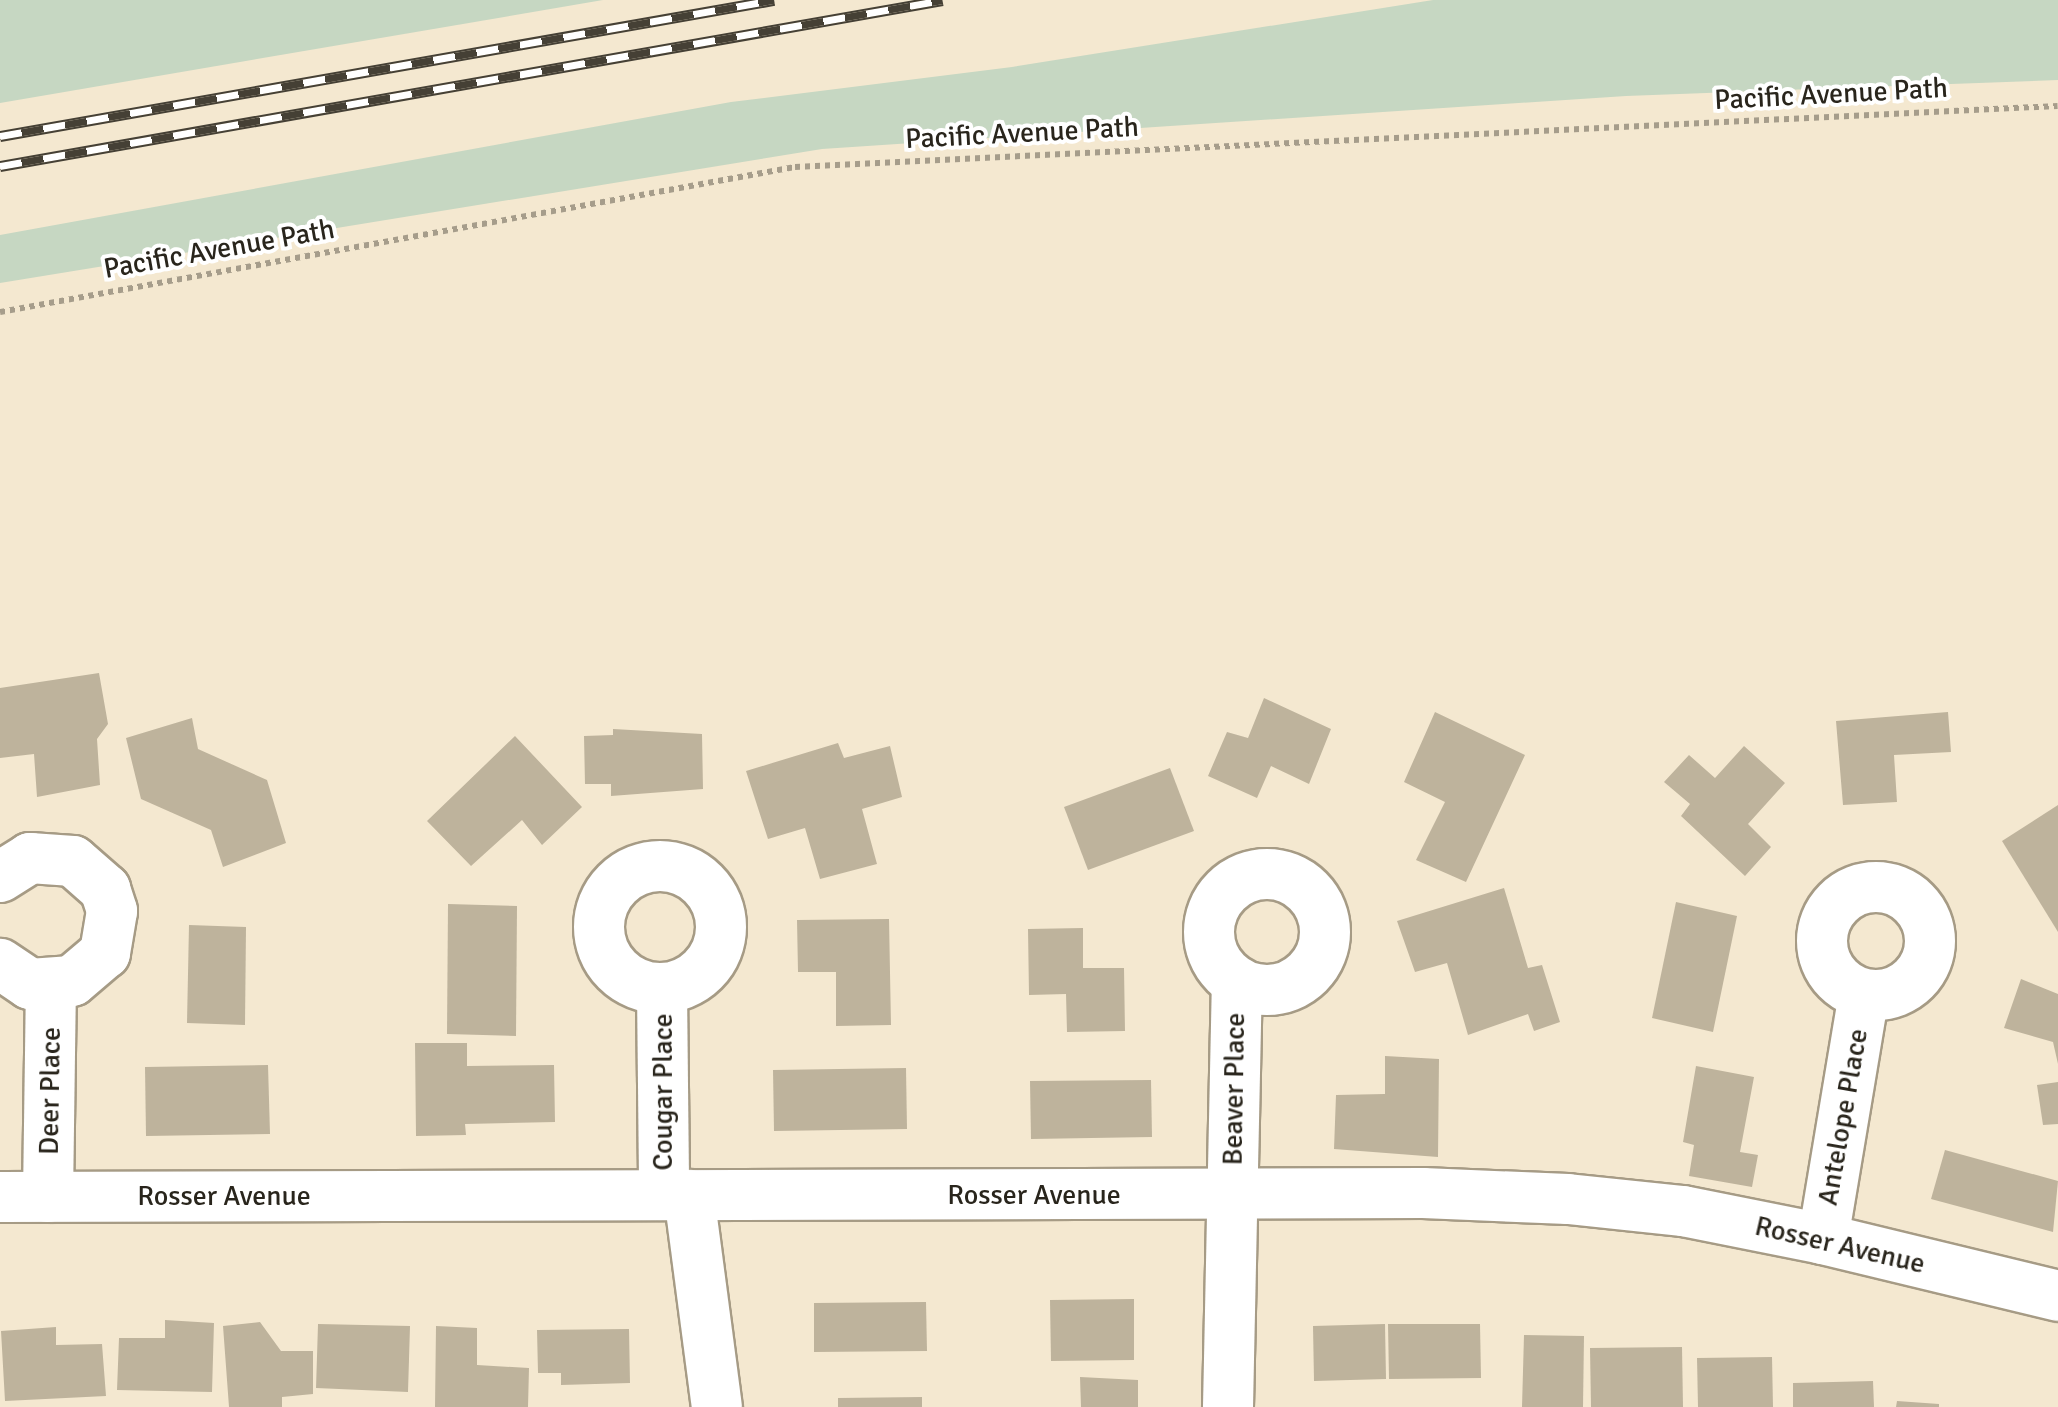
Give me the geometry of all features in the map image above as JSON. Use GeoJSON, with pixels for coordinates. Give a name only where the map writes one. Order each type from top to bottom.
{"type":"FeatureCollection","features":[{"type":"Feature","properties":{"kind":"street","name":"Deer Place"},"geometry":{"type":"LineString","coordinates":[[0,877],[30,858],[52,856],[73,860],[105,890],[112,932],[105,953],[91,970],[51,986],[30,984],[0,964]]}},
{"type":"Feature","properties":{"kind":"street","name":"Beaver Place"},"geometry":{"type":"LineString","coordinates":[[1228,1407],[1237,982]]}},
{"type":"Feature","properties":{"kind":"street","name":"Deer Place"},"geometry":{"type":"LineString","coordinates":[[24,1197],[51,986]]}},
{"type":"Feature","properties":{"kind":"street","name":"Cougar Place"},"geometry":{"type":"LineString","coordinates":[[662,989],[676,1195],[717,1407]]}},
{"type":"Feature","properties":{"kind":"street","name":"Antelope Place"},"geometry":{"type":"LineString","coordinates":[[1823,1239],[1864,995]]}},
{"type":"Feature","properties":{"kind":"street","name":"Rosser Avenue"},"geometry":{"type":"LineString","coordinates":[[24,1197],[1568,1198],[1683,1212],[1823,1239],[2058,1296]]}},
{"type":"Feature","properties":{"kind":"path","name":"Pacific Avenue Path"},"geometry":{"type":"LineString","coordinates":[[0,312],[795,167],[2058,106]]}},
{"type":"Feature","properties":{"kind":"green space"},"geometry":{"type":"Polygon","coordinates":[[[0,0],[603,0],[0,103],[0,0]]]}},
{"type":"Feature","properties":{"kind":"green space"},"geometry":{"type":"Polygon","coordinates":[[[1433,0],[2058,0],[2058,80],[1626,96],[822,149],[0,283],[0,235],[731,102],[1012,67],[1433,0]]]}},
{"type":"Feature","properties":{"kind":"building"},"geometry":{"type":"Polygon","coordinates":[[[99,673],[108,724],[97,739],[100,785],[37,797],[34,754],[0,758],[0,688],[99,673]]]}},
{"type":"Feature","properties":{"kind":"building"},"geometry":{"type":"Polygon","coordinates":[[[1264,698],[1331,729],[1309,784],[1271,766],[1257,798],[1208,776],[1227,732],[1248,738],[1264,698]]]}},
{"type":"Feature","properties":{"kind":"building"},"geometry":{"type":"Polygon","coordinates":[[[1435,712],[1525,755],[1466,882],[1416,860],[1445,802],[1404,782],[1435,712]]]}},
{"type":"Feature","properties":{"kind":"building"},"geometry":{"type":"Polygon","coordinates":[[[1948,712],[1951,752],[1894,755],[1897,802],[1843,805],[1836,721],[1948,712]]]}},
{"type":"Feature","properties":{"kind":"building"},"geometry":{"type":"Polygon","coordinates":[[[192,718],[198,749],[267,780],[286,843],[223,867],[211,830],[141,799],[126,738],[192,718]]]}},
{"type":"Feature","properties":{"kind":"building"},"geometry":{"type":"Polygon","coordinates":[[[613,729],[702,734],[703,789],[611,796],[611,784],[585,784],[584,736],[613,735],[613,729]]]}},
{"type":"Feature","properties":{"kind":"building"},"geometry":{"type":"Polygon","coordinates":[[[515,736],[582,807],[542,845],[522,820],[471,866],[427,821],[515,736]]]}},
{"type":"Feature","properties":{"kind":"building"},"geometry":{"type":"Polygon","coordinates":[[[838,743],[844,758],[890,746],[902,797],[862,809],[877,864],[820,879],[805,828],[768,839],[746,771],[838,743]]]}},
{"type":"Feature","properties":{"kind":"building"},"geometry":{"type":"Polygon","coordinates":[[[1744,746],[1785,783],[1748,824],[1771,847],[1745,876],[1681,816],[1690,804],[1664,782],[1689,755],[1715,778],[1744,746]]]}},
{"type":"Feature","properties":{"kind":"building"},"geometry":{"type":"Polygon","coordinates":[[[1170,768],[1194,831],[1088,870],[1064,807],[1170,768]]]}},
{"type":"Feature","properties":{"kind":"building"},"geometry":{"type":"Polygon","coordinates":[[[2058,805],[2058,932],[2002,841],[2058,805]]]}},
{"type":"Feature","properties":{"kind":"building"},"geometry":{"type":"Polygon","coordinates":[[[1504,888],[1528,968],[1542,965],[1560,1022],[1534,1031],[1528,1014],[1468,1035],[1447,963],[1415,972],[1397,921],[1504,888]]]}},
{"type":"Feature","properties":{"kind":"building"},"geometry":{"type":"Polygon","coordinates":[[[1676,902],[1737,916],[1713,1032],[1652,1018],[1676,902]]]}},
{"type":"Feature","properties":{"kind":"building"},"geometry":{"type":"Polygon","coordinates":[[[448,904],[517,906],[516,1036],[447,1034],[448,904]]]}},
{"type":"Feature","properties":{"kind":"building"},"geometry":{"type":"Polygon","coordinates":[[[889,919],[891,1025],[836,1026],[836,972],[798,972],[797,920],[889,919]]]}},
{"type":"Feature","properties":{"kind":"building"},"geometry":{"type":"Polygon","coordinates":[[[189,925],[246,927],[245,1025],[187,1023],[189,925]]]}},
{"type":"Feature","properties":{"kind":"building"},"geometry":{"type":"Polygon","coordinates":[[[1083,928],[1083,968],[1124,968],[1125,1031],[1067,1032],[1066,994],[1029,995],[1028,929],[1083,928]]]}},
{"type":"Feature","properties":{"kind":"building"},"geometry":{"type":"Polygon","coordinates":[[[2021,979],[2058,994],[2058,1064],[2053,1042],[2004,1028],[2021,979]]]}},
{"type":"Feature","properties":{"kind":"building"},"geometry":{"type":"Polygon","coordinates":[[[415,1043],[467,1043],[467,1066],[554,1065],[555,1122],[465,1124],[466,1135],[416,1136],[415,1043]]]}},
{"type":"Feature","properties":{"kind":"building"},"geometry":{"type":"Polygon","coordinates":[[[1385,1056],[1439,1059],[1438,1157],[1334,1149],[1336,1095],[1385,1094],[1385,1056]]]}},
{"type":"Feature","properties":{"kind":"building"},"geometry":{"type":"Polygon","coordinates":[[[268,1065],[270,1134],[146,1136],[145,1067],[268,1065]]]}},
{"type":"Feature","properties":{"kind":"building"},"geometry":{"type":"Polygon","coordinates":[[[1696,1066],[1754,1077],[1740,1152],[1758,1155],[1752,1187],[1689,1176],[1694,1145],[1683,1142],[1696,1066]]]}},
{"type":"Feature","properties":{"kind":"building"},"geometry":{"type":"Polygon","coordinates":[[[906,1068],[907,1129],[774,1131],[773,1070],[906,1068]]]}},
{"type":"Feature","properties":{"kind":"building"},"geometry":{"type":"Polygon","coordinates":[[[1151,1080],[1152,1137],[1031,1139],[1030,1081],[1151,1080]]]}},
{"type":"Feature","properties":{"kind":"building"},"geometry":{"type":"Polygon","coordinates":[[[2058,1082],[2058,1124],[2043,1125],[2037,1085],[2058,1082]]]}},
{"type":"Feature","properties":{"kind":"building"},"geometry":{"type":"Polygon","coordinates":[[[1945,1150],[2058,1181],[2053,1232],[1931,1199],[1945,1150]]]}},
{"type":"Feature","properties":{"kind":"building"},"geometry":{"type":"Polygon","coordinates":[[[1134,1299],[1134,1360],[1051,1361],[1050,1300],[1134,1299]]]}},
{"type":"Feature","properties":{"kind":"building"},"geometry":{"type":"Polygon","coordinates":[[[926,1302],[927,1351],[814,1352],[814,1303],[926,1302]]]}},
{"type":"Feature","properties":{"kind":"building"},"geometry":{"type":"Polygon","coordinates":[[[165,1320],[214,1323],[212,1392],[117,1390],[119,1338],[165,1338],[165,1320]]]}},
{"type":"Feature","properties":{"kind":"building"},"geometry":{"type":"Polygon","coordinates":[[[260,1322],[281,1351],[313,1351],[313,1394],[282,1397],[282,1407],[229,1407],[223,1326],[260,1322]]]}},
{"type":"Feature","properties":{"kind":"building"},"geometry":{"type":"Polygon","coordinates":[[[318,1324],[410,1326],[408,1392],[316,1388],[318,1324]]]}},
{"type":"Feature","properties":{"kind":"building"},"geometry":{"type":"Polygon","coordinates":[[[1385,1324],[1386,1379],[1314,1381],[1313,1326],[1385,1324]]]}},
{"type":"Feature","properties":{"kind":"building"},"geometry":{"type":"Polygon","coordinates":[[[1388,1324],[1480,1324],[1481,1378],[1389,1379],[1388,1324]]]}},
{"type":"Feature","properties":{"kind":"building"},"geometry":{"type":"Polygon","coordinates":[[[436,1326],[477,1328],[477,1365],[529,1368],[528,1407],[435,1407],[436,1326]]]}},
{"type":"Feature","properties":{"kind":"building"},"geometry":{"type":"Polygon","coordinates":[[[56,1327],[56,1345],[102,1344],[106,1396],[5,1401],[1,1331],[56,1327]]]}},
{"type":"Feature","properties":{"kind":"building"},"geometry":{"type":"Polygon","coordinates":[[[629,1329],[630,1383],[561,1385],[561,1373],[538,1373],[537,1330],[629,1329]]]}},
{"type":"Feature","properties":{"kind":"building"},"geometry":{"type":"Polygon","coordinates":[[[1524,1335],[1584,1336],[1583,1407],[1522,1407],[1524,1335]]]}},
{"type":"Feature","properties":{"kind":"building"},"geometry":{"type":"Polygon","coordinates":[[[1682,1347],[1683,1407],[1591,1407],[1590,1348],[1682,1347]]]}},
{"type":"Feature","properties":{"kind":"building"},"geometry":{"type":"Polygon","coordinates":[[[1772,1357],[1773,1407],[1698,1407],[1697,1358],[1772,1357]]]}},
{"type":"Feature","properties":{"kind":"building"},"geometry":{"type":"Polygon","coordinates":[[[1080,1377],[1138,1380],[1138,1407],[1081,1407],[1080,1377]]]}},
{"type":"Feature","properties":{"kind":"building"},"geometry":{"type":"Polygon","coordinates":[[[1873,1381],[1874,1407],[1793,1407],[1793,1383],[1873,1381]]]}},
{"type":"Feature","properties":{"kind":"building"},"geometry":{"type":"Polygon","coordinates":[[[922,1397],[922,1407],[838,1407],[838,1398],[922,1397]]]}},
{"type":"Feature","properties":{"kind":"building"},"geometry":{"type":"Polygon","coordinates":[[[1897,1401],[1939,1404],[1939,1407],[1896,1407],[1897,1401]]]}},
{"type":"Feature","properties":{"kind":"railway"},"geometry":{"type":"LineString","coordinates":[[0,136],[774,0]]}},
{"type":"Feature","properties":{"kind":"railway"},"geometry":{"type":"LineString","coordinates":[[0,166],[943,0]]}}]}
